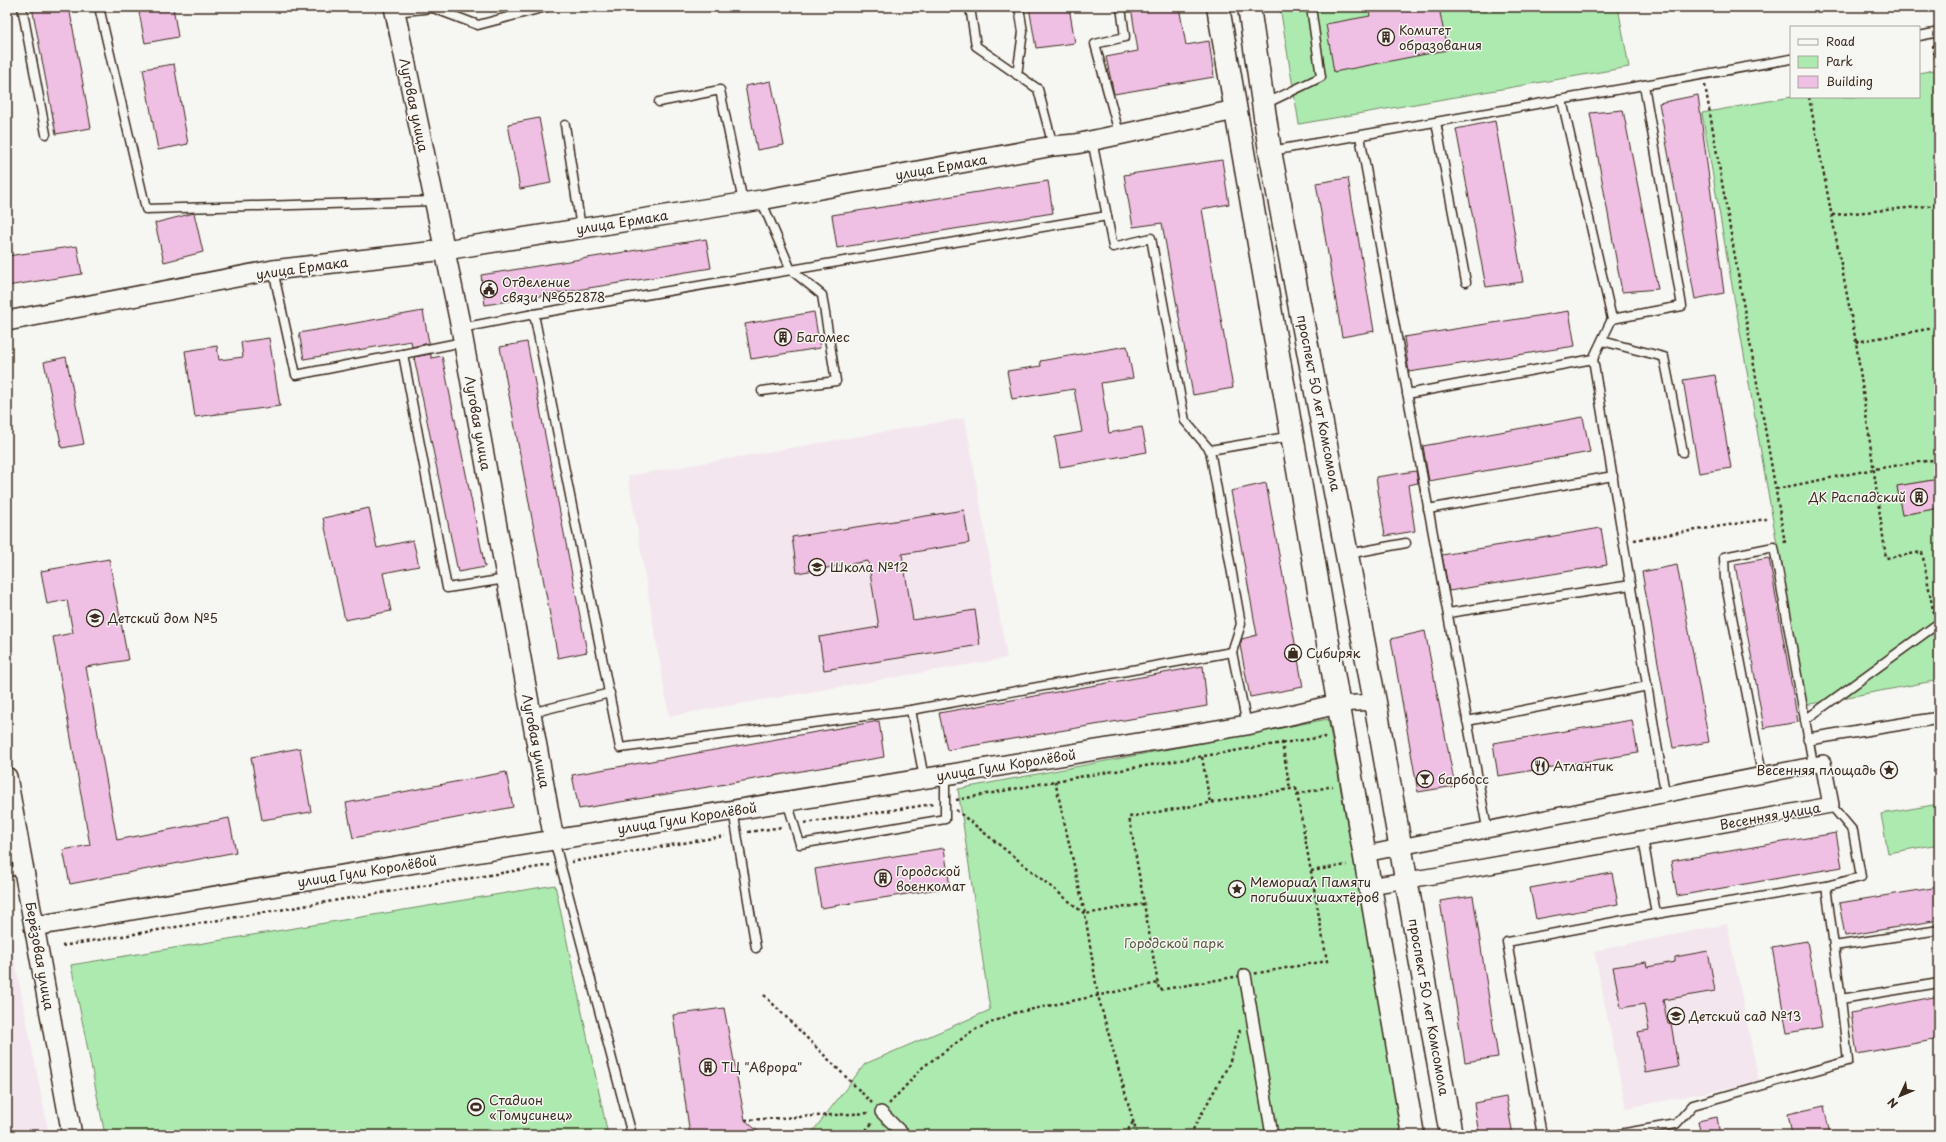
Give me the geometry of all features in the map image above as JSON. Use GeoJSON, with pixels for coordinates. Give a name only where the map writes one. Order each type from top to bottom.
{"type":"FeatureCollection","features":[{"type":"Feature","properties":{"kind":"main road"},"geometry":{"type":"LineString","coordinates":[[1218,7],[1338,704],[1353,859],[1369,886],[1413,1135]]}},
{"type":"Feature","properties":{"kind":"main road","name":"проспект 50 лет Комсомола"},"geometry":{"type":"LineString","coordinates":[[1249,7],[1270,151],[1376,702],[1451,1135]]}},
{"type":"Feature","properties":{"kind":"main road"},"geometry":{"type":"LineString","coordinates":[[1235,110],[1263,105]]}},
{"type":"Feature","properties":{"kind":"street","name":"Луговая улица"},"geometry":{"type":"LineString","coordinates":[[395,10],[434,201],[446,250],[554,840]]}},
{"type":"Feature","properties":{"kind":"street","name":"улица Ермака"},"geometry":{"type":"LineString","coordinates":[[7,321],[273,270],[446,250],[752,201],[1092,140],[1119,133],[1235,110]]}},
{"type":"Feature","properties":{"kind":"street"},"geometry":{"type":"LineString","coordinates":[[1338,704],[1376,702]]}},
{"type":"Feature","properties":{"kind":"street","name":"улица Гули Королёвой"},"geometry":{"type":"LineString","coordinates":[[35,926],[1247,725],[1338,704]]}},
{"type":"Feature","properties":{"kind":"street"},"geometry":{"type":"LineString","coordinates":[[1809,740],[1939,718]]}},
{"type":"Feature","properties":{"kind":"street","name":"Весенняя улица"},"geometry":{"type":"LineString","coordinates":[[1407,880],[1831,805],[1824,762],[1813,764]]}},
{"type":"Feature","properties":{"kind":"street"},"geometry":{"type":"LineString","coordinates":[[1353,859],[1400,846],[1487,828],[1813,764]]}},
{"type":"Feature","properties":{"kind":"street","name":"Берёзовая улица"},"geometry":{"type":"LineString","coordinates":[[7,777],[15,870],[35,926],[72,1135]]}},
{"type":"Feature","properties":{"kind":"street"},"geometry":{"type":"LineString","coordinates":[[1369,886],[1407,880]]}},
{"type":"Feature","properties":{"kind":"street"},"geometry":{"type":"LineString","coordinates":[[1245,975],[1272,1135]]}},
{"type":"Feature","properties":{"kind":"street"},"geometry":{"type":"LineString","coordinates":[[881,1112],[904,1135]]}},
{"type":"Feature","properties":{"kind":"lane"},"geometry":{"type":"LineString","coordinates":[[22,7],[46,134]]}},
{"type":"Feature","properties":{"kind":"lane"},"geometry":{"type":"LineString","coordinates":[[99,7],[146,209],[434,201]]}},
{"type":"Feature","properties":{"kind":"lane"},"geometry":{"type":"LineString","coordinates":[[395,10],[433,8],[478,25],[546,7]]}},
{"type":"Feature","properties":{"kind":"lane"},"geometry":{"type":"LineString","coordinates":[[970,7],[976,46],[1038,89],[1053,146]]}},
{"type":"Feature","properties":{"kind":"lane"},"geometry":{"type":"LineString","coordinates":[[1017,75],[1023,32],[1019,7]]}},
{"type":"Feature","properties":{"kind":"lane"},"geometry":{"type":"LineString","coordinates":[[1119,133],[1095,44],[1125,37],[1121,7]]}},
{"type":"Feature","properties":{"kind":"lane"},"geometry":{"type":"LineString","coordinates":[[1263,105],[1321,77],[1311,7]]}},
{"type":"Feature","properties":{"kind":"lane"},"geometry":{"type":"LineString","coordinates":[[1920,36],[1935,33]]}},
{"type":"Feature","properties":{"kind":"lane"},"geometry":{"type":"LineString","coordinates":[[1270,151],[1790,59]]}},
{"type":"Feature","properties":{"kind":"lane"},"geometry":{"type":"LineString","coordinates":[[1612,319],[1682,306],[1644,85]]}},
{"type":"Feature","properties":{"kind":"lane"},"geometry":{"type":"LineString","coordinates":[[659,102],[720,90],[752,201],[791,270],[822,295],[836,381],[762,391]]}},
{"type":"Feature","properties":{"kind":"lane"},"geometry":{"type":"LineString","coordinates":[[1562,100],[1612,319],[1593,359],[1665,793]]}},
{"type":"Feature","properties":{"kind":"lane"},"geometry":{"type":"LineString","coordinates":[[1436,122],[1466,282]]}},
{"type":"Feature","properties":{"kind":"lane"},"geometry":{"type":"LineString","coordinates":[[566,125],[580,228]]}},
{"type":"Feature","properties":{"kind":"lane"},"geometry":{"type":"LineString","coordinates":[[1360,136],[1487,828]]}},
{"type":"Feature","properties":{"kind":"lane"},"geometry":{"type":"LineString","coordinates":[[1092,140],[1113,247],[1151,238],[1185,421],[1210,450],[1240,624],[1232,652],[1247,725]]}},
{"type":"Feature","properties":{"kind":"lane"},"geometry":{"type":"LineString","coordinates":[[273,270],[296,376],[403,354],[534,314],[1108,216]]}},
{"type":"Feature","properties":{"kind":"lane"},"geometry":{"type":"LineString","coordinates":[[534,314],[620,748],[911,710],[1232,652]]}},
{"type":"Feature","properties":{"kind":"lane"},"geometry":{"type":"LineString","coordinates":[[1602,340],[1664,357],[1683,452]]}},
{"type":"Feature","properties":{"kind":"lane"},"geometry":{"type":"LineString","coordinates":[[403,354],[446,588],[506,579]]}},
{"type":"Feature","properties":{"kind":"lane"},"geometry":{"type":"LineString","coordinates":[[1408,394],[1593,359]]}},
{"type":"Feature","properties":{"kind":"lane"},"geometry":{"type":"LineString","coordinates":[[1210,450],[1293,436]]}},
{"type":"Feature","properties":{"kind":"lane"},"geometry":{"type":"LineString","coordinates":[[1428,509],[1613,476]]}},
{"type":"Feature","properties":{"kind":"lane"},"geometry":{"type":"LineString","coordinates":[[1347,554],[1406,543]]}},
{"type":"Feature","properties":{"kind":"lane"},"geometry":{"type":"LineString","coordinates":[[1762,774],[1725,580],[1724,557],[1774,547],[1813,764]]}},
{"type":"Feature","properties":{"kind":"lane"},"geometry":{"type":"LineString","coordinates":[[1448,614],[1631,585]]}},
{"type":"Feature","properties":{"kind":"lane"},"geometry":{"type":"LineString","coordinates":[[1805,720],[1936,625]]}},
{"type":"Feature","properties":{"kind":"lane"},"geometry":{"type":"LineString","coordinates":[[1467,721],[1648,686]]}},
{"type":"Feature","properties":{"kind":"lane"},"geometry":{"type":"LineString","coordinates":[[530,714],[610,693]]}},
{"type":"Feature","properties":{"kind":"lane"},"geometry":{"type":"LineString","coordinates":[[911,710],[924,778]]}},
{"type":"Feature","properties":{"kind":"lane"},"geometry":{"type":"LineString","coordinates":[[787,801],[800,844],[945,819],[945,775]]}},
{"type":"Feature","properties":{"kind":"lane"},"geometry":{"type":"LineString","coordinates":[[1542,1135],[1507,942],[1656,914],[1826,886],[1861,877],[1853,831],[1831,805]]}},
{"type":"Feature","properties":{"kind":"lane"},"geometry":{"type":"LineString","coordinates":[[733,810],[756,948]]}},
{"type":"Feature","properties":{"kind":"lane"},"geometry":{"type":"LineString","coordinates":[[1643,838],[1656,914]]}},
{"type":"Feature","properties":{"kind":"lane"},"geometry":{"type":"LineString","coordinates":[[554,840],[632,1135]]}},
{"type":"Feature","properties":{"kind":"lane"},"geometry":{"type":"LineString","coordinates":[[1614,1135],[1676,1124],[1692,1105],[1848,1061],[1826,886]]}},
{"type":"Feature","properties":{"kind":"lane"},"geometry":{"type":"LineString","coordinates":[[1834,946],[1939,930]]}},
{"type":"Feature","properties":{"kind":"lane"},"geometry":{"type":"LineString","coordinates":[[1841,998],[1939,984]]}},
{"type":"Feature","properties":{"kind":"path"},"geometry":{"type":"LineString","coordinates":[[1935,33],[1939,80]]}},
{"type":"Feature","properties":{"kind":"path"},"geometry":{"type":"LineString","coordinates":[[1704,74],[1787,551]]}},
{"type":"Feature","properties":{"kind":"path"},"geometry":{"type":"LineString","coordinates":[[1809,98],[1856,342],[1886,558],[1922,552],[1936,625]]}},
{"type":"Feature","properties":{"kind":"path"},"geometry":{"type":"LineString","coordinates":[[1832,215],[1939,205]]}},
{"type":"Feature","properties":{"kind":"path"},"geometry":{"type":"LineString","coordinates":[[1856,342],[1939,327]]}},
{"type":"Feature","properties":{"kind":"path"},"geometry":{"type":"LineString","coordinates":[[1776,489],[1874,469],[1939,458]]}},
{"type":"Feature","properties":{"kind":"path"},"geometry":{"type":"LineString","coordinates":[[1624,542],[1766,519]]}},
{"type":"Feature","properties":{"kind":"path"},"geometry":{"type":"LineString","coordinates":[[62,946],[737,834],[946,802],[1055,781],[1282,743],[1324,737],[1326,744]]}},
{"type":"Feature","properties":{"kind":"path"},"geometry":{"type":"LineString","coordinates":[[1282,743],[1290,789]]}},
{"type":"Feature","properties":{"kind":"path"},"geometry":{"type":"LineString","coordinates":[[1202,757],[1210,803]]}},
{"type":"Feature","properties":{"kind":"path"},"geometry":{"type":"LineString","coordinates":[[1332,779],[1335,794]]}},
{"type":"Feature","properties":{"kind":"path"},"geometry":{"type":"LineString","coordinates":[[1055,781],[1085,914],[1098,996],[1137,1135]]}},
{"type":"Feature","properties":{"kind":"path"},"geometry":{"type":"LineString","coordinates":[[1296,794],[1333,786]]}},
{"type":"Feature","properties":{"kind":"path"},"geometry":{"type":"LineString","coordinates":[[1296,788],[1296,794],[1327,961],[1159,990],[1129,817],[1296,788]]}},
{"type":"Feature","properties":{"kind":"path"},"geometry":{"type":"LineString","coordinates":[[946,802],[1085,914],[1144,904]]}},
{"type":"Feature","properties":{"kind":"path"},"geometry":{"type":"LineString","coordinates":[[1311,871],[1353,859]]}},
{"type":"Feature","properties":{"kind":"path"},"geometry":{"type":"LineString","coordinates":[[1348,873],[1353,859]]}},
{"type":"Feature","properties":{"kind":"path"},"geometry":{"type":"LineString","coordinates":[[862,1135],[881,1112],[923,1067],[974,1030],[1014,1013],[1158,984]]}},
{"type":"Feature","properties":{"kind":"path"},"geometry":{"type":"LineString","coordinates":[[764,995],[881,1112]]}},
{"type":"Feature","properties":{"kind":"path"},"geometry":{"type":"LineString","coordinates":[[1190,1135],[1229,1064],[1240,1029]]}},
{"type":"Feature","properties":{"kind":"path"},"geometry":{"type":"LineString","coordinates":[[745,1120],[881,1112]]}},
{"type":"Feature","properties":{"kind":"path"},"geometry":{"type":"LineString","coordinates":[[1125,1135],[1133,1121]]}},
{"type":"Feature","properties":{"kind":"shaded area","name":"Школа №12"},"geometry":{"type":"Polygon","coordinates":[[[965,418],[1007,658],[669,716],[628,476],[965,418]]]}},
{"type":"Feature","properties":{"kind":"shaded area"},"geometry":{"type":"Polygon","coordinates":[[[7,921],[49,1135],[7,1135],[7,921]]]}},
{"type":"Feature","properties":{"kind":"shaded area","name":"Детский сад №13"},"geometry":{"type":"Polygon","coordinates":[[[1727,924],[1759,1082],[1626,1108],[1594,951],[1727,924]]]}},
{"type":"Feature","properties":{"kind":"green space"},"geometry":{"type":"Polygon","coordinates":[[[1280,7],[1618,7],[1629,67],[1299,124],[1280,7]]]}},
{"type":"Feature","properties":{"kind":"green space"},"geometry":{"type":"Polygon","coordinates":[[[1939,69],[1939,479],[1897,486],[1902,515],[1939,508],[1939,680],[1805,705],[1702,113],[1790,97],[1920,98],[1920,73],[1939,69]]]}},
{"type":"Feature","properties":{"kind":"green space","name":"Городской парк"},"geometry":{"type":"Polygon","coordinates":[[[1328,719],[1403,1135],[810,1135],[865,1064],[990,1010],[958,789],[1328,719]]]}},
{"type":"Feature","properties":{"kind":"green space"},"geometry":{"type":"Polygon","coordinates":[[[1939,804],[1939,844],[1888,853],[1881,814],[1939,804]]]}},
{"type":"Feature","properties":{"kind":"green space"},"geometry":{"type":"Polygon","coordinates":[[[555,885],[608,1135],[105,1135],[71,965],[555,885]]]}},
{"type":"Feature","properties":{"kind":"building"},"geometry":{"type":"Polygon","coordinates":[[[32,7],[69,7],[91,128],[56,134],[32,7]]]}},
{"type":"Feature","properties":{"kind":"building"},"geometry":{"type":"Polygon","coordinates":[[[138,7],[173,7],[178,37],[145,43],[138,7]]]}},
{"type":"Feature","properties":{"kind":"building"},"geometry":{"type":"Polygon","coordinates":[[[1029,7],[1069,7],[1075,43],[1036,48],[1029,7]]]}},
{"type":"Feature","properties":{"kind":"building"},"geometry":{"type":"Polygon","coordinates":[[[1131,7],[1179,7],[1186,45],[1209,41],[1214,77],[1114,94],[1106,57],[1138,51],[1131,7]]]}},
{"type":"Feature","properties":{"kind":"building","name":"Комитет образования"},"geometry":{"type":"Polygon","coordinates":[[[1368,7],[1439,7],[1447,50],[1334,72],[1326,24],[1370,16],[1368,7]]]}},
{"type":"Feature","properties":{"kind":"building"},"geometry":{"type":"Polygon","coordinates":[[[174,64],[188,144],[158,150],[143,69],[174,64]]]}},
{"type":"Feature","properties":{"kind":"building"},"geometry":{"type":"Polygon","coordinates":[[[771,81],[784,145],[757,150],[745,86],[771,81]]]}},
{"type":"Feature","properties":{"kind":"building"},"geometry":{"type":"Polygon","coordinates":[[[1698,95],[1724,293],[1695,299],[1659,103],[1698,95]]]}},
{"type":"Feature","properties":{"kind":"building"},"geometry":{"type":"Polygon","coordinates":[[[1623,110],[1658,289],[1622,292],[1590,113],[1623,110]]]}},
{"type":"Feature","properties":{"kind":"building"},"geometry":{"type":"Polygon","coordinates":[[[539,118],[551,183],[520,189],[508,124],[539,118]]]}},
{"type":"Feature","properties":{"kind":"building"},"geometry":{"type":"Polygon","coordinates":[[[1495,121],[1523,282],[1486,287],[1456,129],[1495,121]]]}},
{"type":"Feature","properties":{"kind":"building"},"geometry":{"type":"Polygon","coordinates":[[[1222,160],[1229,204],[1202,209],[1233,388],[1193,395],[1162,223],[1133,227],[1124,175],[1222,160]]]}},
{"type":"Feature","properties":{"kind":"building"},"geometry":{"type":"Polygon","coordinates":[[[1348,178],[1374,331],[1342,337],[1316,183],[1348,178]]]}},
{"type":"Feature","properties":{"kind":"building"},"geometry":{"type":"Polygon","coordinates":[[[1048,181],[1053,213],[837,248],[832,215],[1048,181]]]}},
{"type":"Feature","properties":{"kind":"building"},"geometry":{"type":"Polygon","coordinates":[[[194,213],[203,252],[164,262],[155,223],[194,213]]]}},
{"type":"Feature","properties":{"kind":"building"},"geometry":{"type":"Polygon","coordinates":[[[706,239],[711,268],[485,305],[481,275],[706,239]]]}},
{"type":"Feature","properties":{"kind":"building"},"geometry":{"type":"Polygon","coordinates":[[[77,246],[82,274],[7,286],[7,256],[77,246]]]}},
{"type":"Feature","properties":{"kind":"building"},"geometry":{"type":"Polygon","coordinates":[[[423,311],[429,343],[412,347],[411,341],[304,359],[299,333],[423,311]]]}},
{"type":"Feature","properties":{"kind":"building"},"geometry":{"type":"Polygon","coordinates":[[[1569,311],[1575,346],[1409,372],[1404,337],[1569,311]]]}},
{"type":"Feature","properties":{"kind":"building","name":"Багомес"},"geometry":{"type":"Polygon","coordinates":[[[814,312],[820,348],[751,359],[745,324],[814,312]]]}},
{"type":"Feature","properties":{"kind":"building"},"geometry":{"type":"Polygon","coordinates":[[[269,338],[280,406],[195,417],[185,351],[217,346],[219,360],[243,357],[241,342],[269,338]]]}},
{"type":"Feature","properties":{"kind":"building"},"geometry":{"type":"Polygon","coordinates":[[[527,342],[587,652],[558,658],[500,347],[527,342]]]}},
{"type":"Feature","properties":{"kind":"building"},"geometry":{"type":"Polygon","coordinates":[[[1127,346],[1133,378],[1101,383],[1109,433],[1142,427],[1147,452],[1060,467],[1055,437],[1082,432],[1074,389],[1012,399],[1007,371],[1041,366],[1040,361],[1127,346]]]}},
{"type":"Feature","properties":{"kind":"building"},"geometry":{"type":"Polygon","coordinates":[[[431,354],[431,358],[442,356],[485,567],[458,572],[414,357],[431,354]]]}},
{"type":"Feature","properties":{"kind":"building"},"geometry":{"type":"Polygon","coordinates":[[[66,357],[84,444],[62,448],[44,362],[66,357]]]}},
{"type":"Feature","properties":{"kind":"building"},"geometry":{"type":"Polygon","coordinates":[[[1715,375],[1731,468],[1699,473],[1683,380],[1715,375]]]}},
{"type":"Feature","properties":{"kind":"building"},"geometry":{"type":"Polygon","coordinates":[[[1583,417],[1590,452],[1429,481],[1423,446],[1583,417]]]}},
{"type":"Feature","properties":{"kind":"building"},"geometry":{"type":"Polygon","coordinates":[[[1416,471],[1418,483],[1408,485],[1415,531],[1385,536],[1376,477],[1416,471]]]}},
{"type":"Feature","properties":{"kind":"building","name":"ДК Распадский"},"geometry":{"type":"Polygon","coordinates":[[[1939,479],[1939,508],[1902,515],[1897,486],[1939,479]]]}},
{"type":"Feature","properties":{"kind":"building"},"geometry":{"type":"Polygon","coordinates":[[[1266,483],[1303,687],[1250,697],[1240,645],[1242,639],[1257,635],[1231,491],[1266,483]]]}},
{"type":"Feature","properties":{"kind":"building"},"geometry":{"type":"Polygon","coordinates":[[[369,508],[377,548],[413,540],[419,566],[383,573],[391,611],[345,620],[323,518],[369,508]]]}},
{"type":"Feature","properties":{"kind":"building"},"geometry":{"type":"Polygon","coordinates":[[[964,510],[969,543],[902,554],[913,620],[975,610],[980,645],[824,670],[819,637],[879,627],[868,561],[797,573],[792,537],[964,510]]]}},
{"type":"Feature","properties":{"kind":"building"},"geometry":{"type":"Polygon","coordinates":[[[1601,528],[1607,565],[1449,591],[1442,555],[1601,528]]]}},
{"type":"Feature","properties":{"kind":"building"},"geometry":{"type":"Polygon","coordinates":[[[1769,558],[1798,722],[1764,728],[1735,564],[1769,558]]]}},
{"type":"Feature","properties":{"kind":"building"},"geometry":{"type":"Polygon","coordinates":[[[109,559],[128,660],[86,667],[117,840],[229,818],[236,852],[70,884],[63,850],[90,845],[53,637],[73,633],[67,600],[47,604],[41,571],[109,559]]]}},
{"type":"Feature","properties":{"kind":"building"},"geometry":{"type":"Polygon","coordinates":[[[1677,565],[1709,742],[1673,748],[1642,572],[1677,565]]]}},
{"type":"Feature","properties":{"kind":"building"},"geometry":{"type":"Polygon","coordinates":[[[1425,631],[1455,786],[1418,792],[1391,639],[1425,631]]]}},
{"type":"Feature","properties":{"kind":"building"},"geometry":{"type":"Polygon","coordinates":[[[1203,666],[1207,706],[947,750],[939,713],[1203,666]]]}},
{"type":"Feature","properties":{"kind":"building"},"geometry":{"type":"Polygon","coordinates":[[[1632,720],[1638,753],[1498,776],[1493,743],[1632,720]]]}},
{"type":"Feature","properties":{"kind":"building"},"geometry":{"type":"Polygon","coordinates":[[[879,721],[884,757],[579,809],[572,775],[879,721]]]}},
{"type":"Feature","properties":{"kind":"building"},"geometry":{"type":"Polygon","coordinates":[[[300,748],[311,812],[262,820],[251,757],[300,748]]]}},
{"type":"Feature","properties":{"kind":"building"},"geometry":{"type":"Polygon","coordinates":[[[506,772],[513,807],[353,838],[346,803],[506,772]]]}},
{"type":"Feature","properties":{"kind":"building"},"geometry":{"type":"Polygon","coordinates":[[[1836,833],[1842,867],[1677,896],[1671,861],[1836,833]]]}},
{"type":"Feature","properties":{"kind":"building","name":"Городской военкомат"},"geometry":{"type":"Polygon","coordinates":[[[944,848],[950,887],[821,908],[815,869],[944,848]]]}},
{"type":"Feature","properties":{"kind":"building"},"geometry":{"type":"Polygon","coordinates":[[[1612,873],[1618,904],[1536,919],[1530,888],[1612,873]]]}},
{"type":"Feature","properties":{"kind":"building"},"geometry":{"type":"Polygon","coordinates":[[[1939,887],[1939,920],[1845,936],[1839,903],[1939,887]]]}},
{"type":"Feature","properties":{"kind":"building"},"geometry":{"type":"Polygon","coordinates":[[[1473,896],[1498,1057],[1465,1062],[1440,901],[1473,896]]]}},
{"type":"Feature","properties":{"kind":"building"},"geometry":{"type":"Polygon","coordinates":[[[1807,941],[1822,1027],[1787,1033],[1772,947],[1807,941]]]}},
{"type":"Feature","properties":{"kind":"building"},"geometry":{"type":"Polygon","coordinates":[[[1708,951],[1715,991],[1663,1000],[1668,1024],[1671,1023],[1678,1067],[1645,1073],[1638,1032],[1649,1030],[1644,1004],[1621,1008],[1613,967],[1646,962],[1647,967],[1675,962],[1675,957],[1708,951]]]}},
{"type":"Feature","properties":{"kind":"building"},"geometry":{"type":"Polygon","coordinates":[[[1939,996],[1939,1039],[1857,1054],[1851,1013],[1939,996]]]}},
{"type":"Feature","properties":{"kind":"building","name":"ТЦ \"Аврора\""},"geometry":{"type":"Polygon","coordinates":[[[724,1008],[745,1120],[762,1135],[690,1135],[673,1015],[724,1008]]]}},
{"type":"Feature","properties":{"kind":"building"},"geometry":{"type":"Polygon","coordinates":[[[1506,1097],[1513,1135],[1479,1135],[1474,1103],[1506,1097]]]}},
{"type":"Feature","properties":{"kind":"building"},"geometry":{"type":"Polygon","coordinates":[[[1824,1106],[1830,1135],[1792,1135],[1788,1114],[1824,1106]]]}},
{"type":"Feature","properties":{"kind":"building"},"geometry":{"type":"Polygon","coordinates":[[[1717,1117],[1720,1135],[1701,1135],[1698,1121],[1717,1117]]]}},
{"type":"Feature","properties":{"kind":"place","name":"Комитет образования"},"geometry":{"type":"Point","coordinates":[1386,37]}},
{"type":"Feature","properties":{"kind":"place","name":"Отделение связи №652878"},"geometry":{"type":"Point","coordinates":[489,289]}},
{"type":"Feature","properties":{"kind":"place","name":"Багомес"},"geometry":{"type":"Point","coordinates":[783,337]}},
{"type":"Feature","properties":{"kind":"place","name":"ДК Распадский"},"geometry":{"type":"Point","coordinates":[1919,497]}},
{"type":"Feature","properties":{"kind":"place","name":"Школа №12"},"geometry":{"type":"Point","coordinates":[817,567]}},
{"type":"Feature","properties":{"kind":"place","name":"Детский дом №5"},"geometry":{"type":"Point","coordinates":[95,618]}},
{"type":"Feature","properties":{"kind":"place","name":"Сибиряк"},"geometry":{"type":"Point","coordinates":[1293,653]}},
{"type":"Feature","properties":{"kind":"place","name":"Атлантик"},"geometry":{"type":"Point","coordinates":[1540,766]}},
{"type":"Feature","properties":{"kind":"place","name":"Весенняя площадь"},"geometry":{"type":"Point","coordinates":[1889,770]}},
{"type":"Feature","properties":{"kind":"place","name":"барбосс"},"geometry":{"type":"Point","coordinates":[1425,779]}},
{"type":"Feature","properties":{"kind":"place","name":"Городской военкомат"},"geometry":{"type":"Point","coordinates":[883,878]}},
{"type":"Feature","properties":{"kind":"place","name":"Мемориал Памяти погибших шахтёров"},"geometry":{"type":"Point","coordinates":[1237,889]}},
{"type":"Feature","properties":{"kind":"place","name":"Детский сад №13"},"geometry":{"type":"Point","coordinates":[1676,1016]}},
{"type":"Feature","properties":{"kind":"place","name":"ТЦ \"Аврора\""},"geometry":{"type":"Point","coordinates":[708,1067]}},
{"type":"Feature","properties":{"kind":"place","name":"Стадион «Томусинец»"},"geometry":{"type":"Point","coordinates":[476,1107]}}]}
